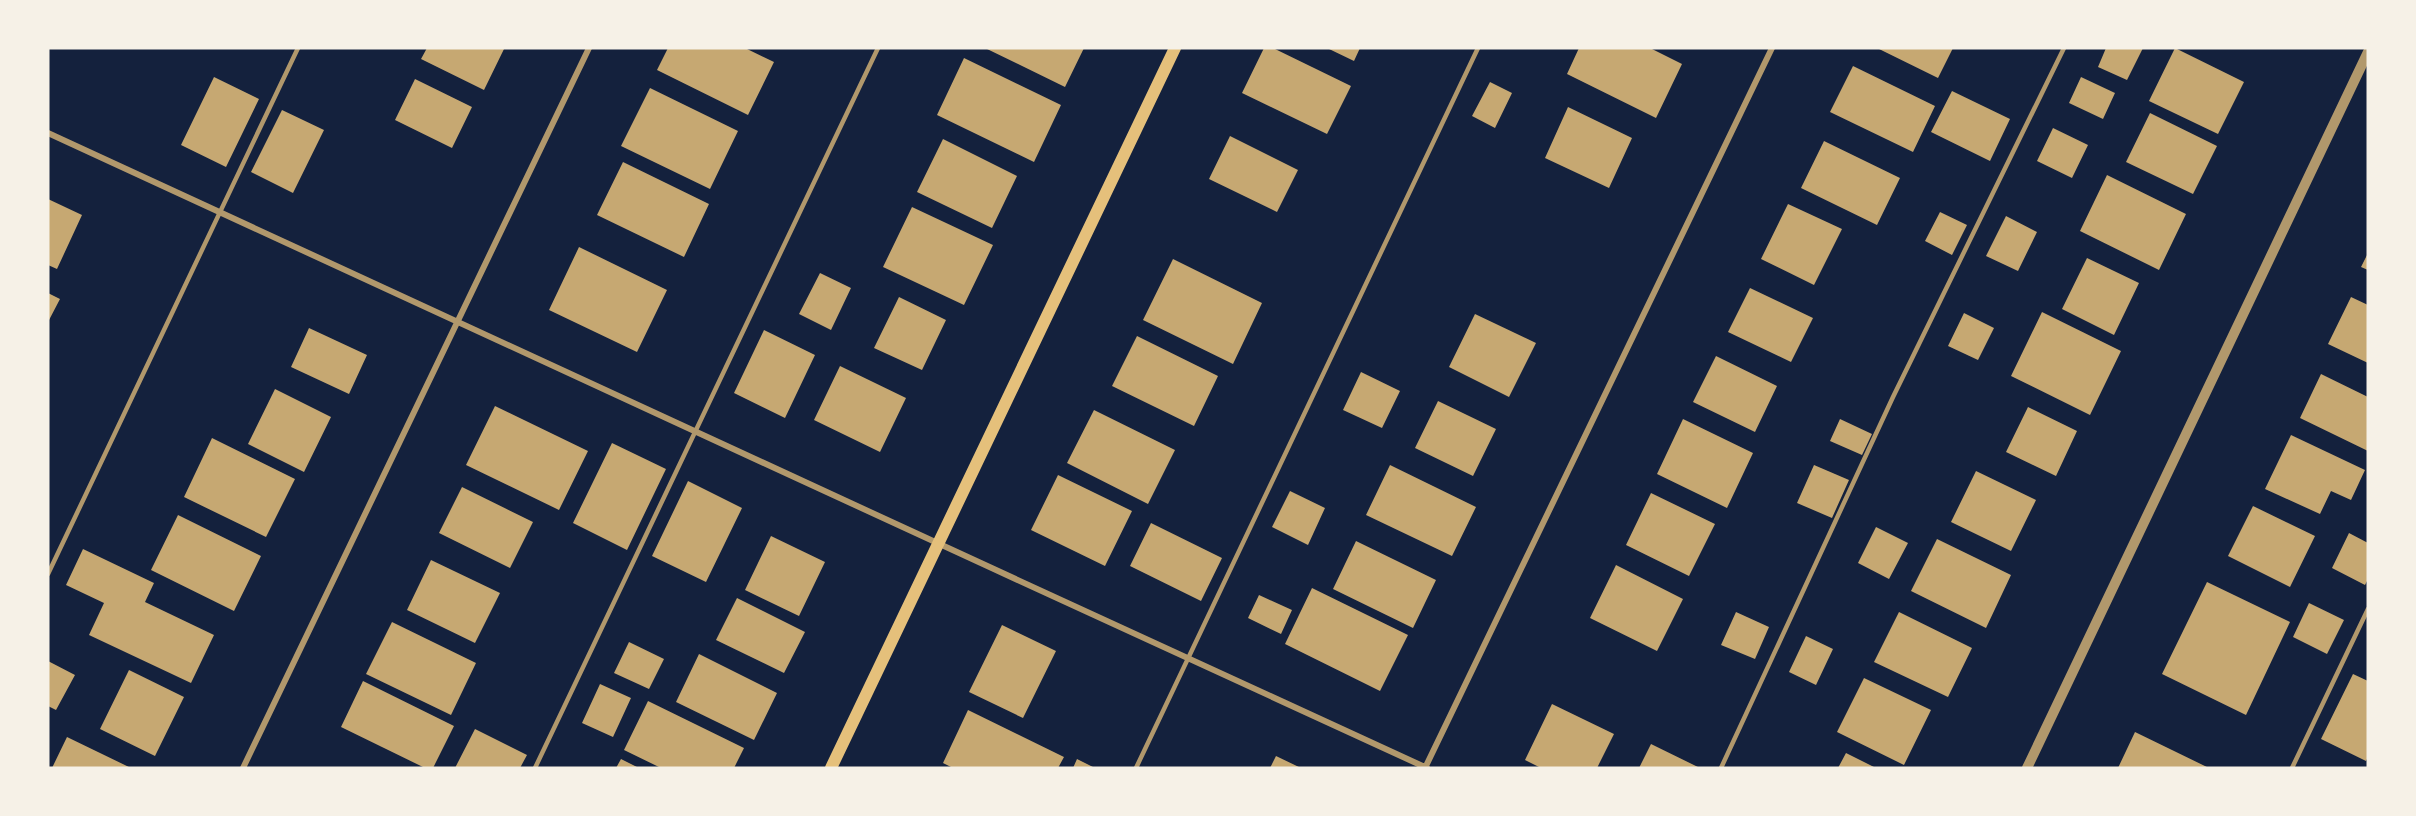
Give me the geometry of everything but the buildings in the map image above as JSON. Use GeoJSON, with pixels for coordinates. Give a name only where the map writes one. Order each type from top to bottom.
{"type":"FeatureCollection","features":[{"type":"Feature","properties":{"kind":"main road"},"geometry":{"type":"LineString","coordinates":[[831,768],[1175,48]]}},
{"type":"Feature","properties":{"kind":"street"},"geometry":{"type":"LineString","coordinates":[[243,768],[589,48]]}},
{"type":"Feature","properties":{"kind":"street"},"geometry":{"type":"LineString","coordinates":[[48,133],[696,434],[939,542],[1426,768],[1772,48]]}},
{"type":"Feature","properties":{"kind":"street"},"geometry":{"type":"LineString","coordinates":[[2027,768],[2368,52]]}},
{"type":"Feature","properties":{"kind":"lane"},"geometry":{"type":"LineString","coordinates":[[48,574],[298,48]]}},
{"type":"Feature","properties":{"kind":"lane"},"geometry":{"type":"LineString","coordinates":[[535,768],[879,48]]}},
{"type":"Feature","properties":{"kind":"lane"},"geometry":{"type":"LineString","coordinates":[[1136,768],[1478,48]]}},
{"type":"Feature","properties":{"kind":"lane"},"geometry":{"type":"LineString","coordinates":[[1721,768],[1893,397],[2064,48]]}},
{"type":"Feature","properties":{"kind":"lane"},"geometry":{"type":"LineString","coordinates":[[2292,768],[2368,609]]}}]}
